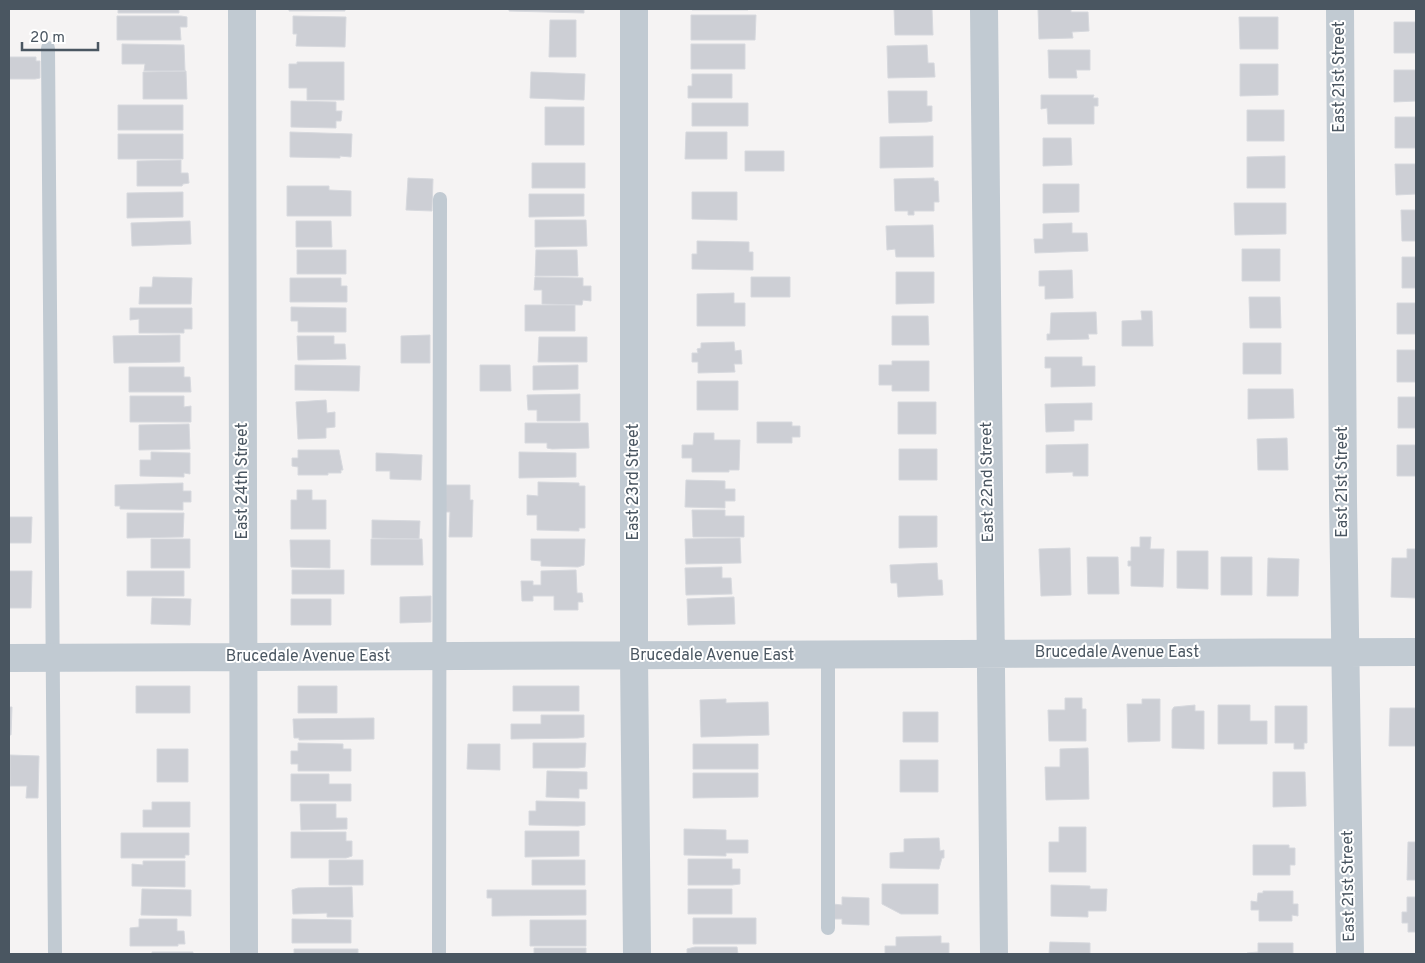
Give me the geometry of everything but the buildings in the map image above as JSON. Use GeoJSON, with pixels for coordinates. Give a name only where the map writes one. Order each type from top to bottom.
{"type":"FeatureCollection","features":[{"type":"Feature","properties":{"kind":"street","name":"East 24th Street"},"geometry":{"type":"LineString","coordinates":[[242,9],[244,954]]}},
{"type":"Feature","properties":{"kind":"street","name":"East 23rd Street"},"geometry":{"type":"LineString","coordinates":[[634,9],[636,954]]}},
{"type":"Feature","properties":{"kind":"street","name":"East 22nd Street"},"geometry":{"type":"LineString","coordinates":[[984,9],[994,954]]}},
{"type":"Feature","properties":{"kind":"street","name":"East 21st Street"},"geometry":{"type":"LineString","coordinates":[[1340,9],[1345,652],[1350,954]]}},
{"type":"Feature","properties":{"kind":"street","name":"Brucedale Avenue East"},"geometry":{"type":"LineString","coordinates":[[9,658],[1416,652]]}},
{"type":"Feature","properties":{"kind":"lane"},"geometry":{"type":"LineString","coordinates":[[48,48],[54,954]]}},
{"type":"Feature","properties":{"kind":"lane"},"geometry":{"type":"LineString","coordinates":[[439,954],[440,199]]}},
{"type":"Feature","properties":{"kind":"lane"},"geometry":{"type":"LineString","coordinates":[[828,655],[828,928]]}}]}
